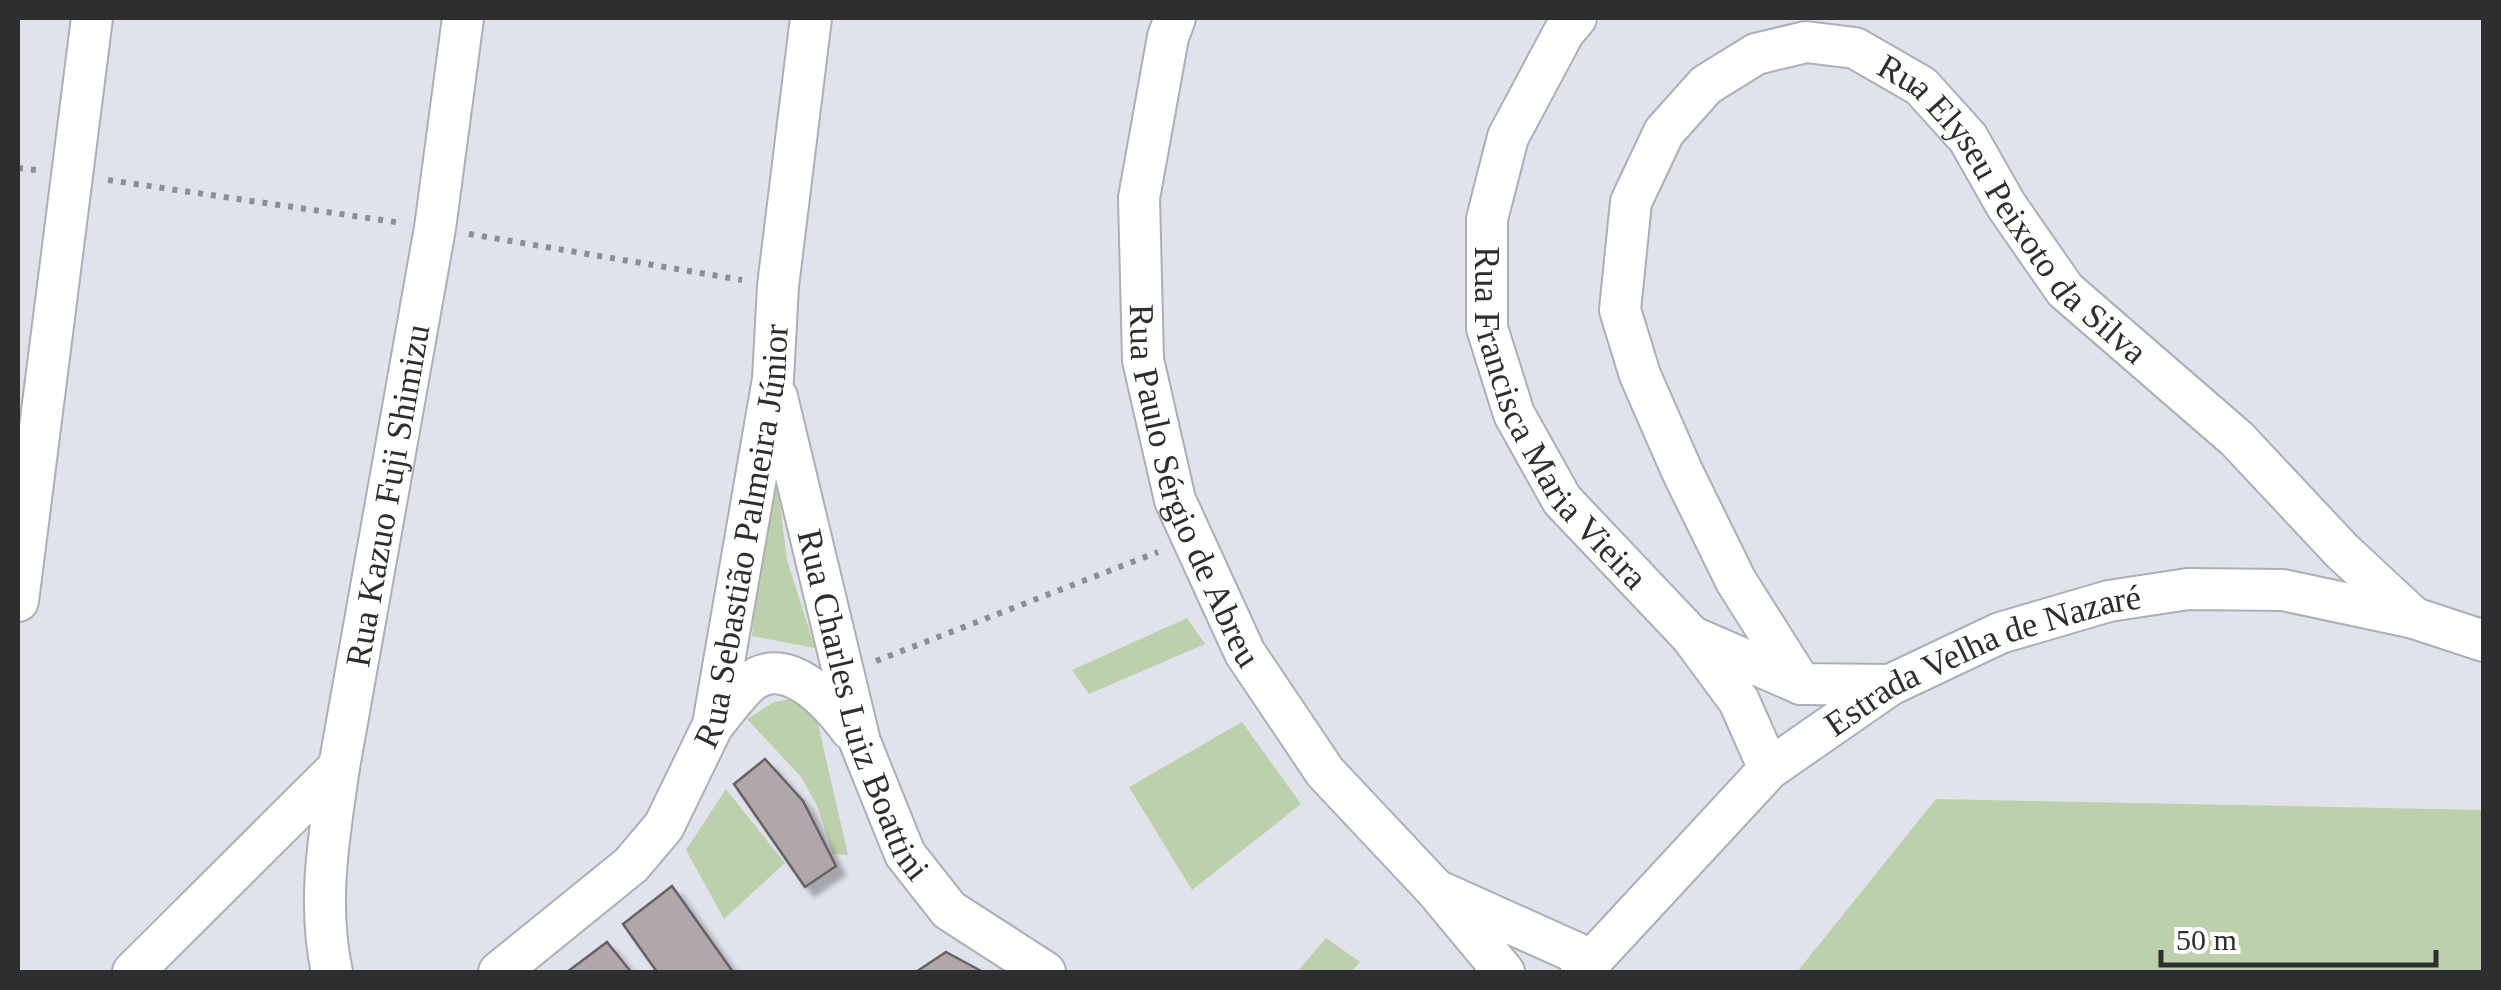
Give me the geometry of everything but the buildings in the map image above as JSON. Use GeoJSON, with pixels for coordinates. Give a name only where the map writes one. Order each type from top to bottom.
{"type":"FeatureCollection","features":[{"type":"Feature","properties":{"kind":"street"},"geometry":{"type":"LineString","coordinates":[[18,601],[92,18]]}},
{"type":"Feature","properties":{"kind":"street","name":"Rua Kazuo Fuji Shimizu"},"geometry":{"type":"LineString","coordinates":[[332,972],[324,898],[339,767],[434,228],[463,18]]}},
{"type":"Feature","properties":{"kind":"street","name":"Rua Sebastião Palmeira Júnior"},"geometry":{"type":"LineString","coordinates":[[499,972],[631,866],[664,826],[713,725],[773,379],[778,286],[811,18]]}},
{"type":"Feature","properties":{"kind":"street","name":"Rua Paulo Sérgio de Abreu"},"geometry":{"type":"LineString","coordinates":[[1175,18],[1168,37],[1138,198],[1143,360],[1175,500],[1244,654],[1325,772],[1435,889],[1504,972]]}},
{"type":"Feature","properties":{"kind":"street","name":"Rua Francisca Maria Vieira"},"geometry":{"type":"LineString","coordinates":[[1576,18],[1564,32],[1508,138],[1487,219],[1488,328],[1514,414],[1562,500],[1691,636],[1739,701],[1769,770]]}},
{"type":"Feature","properties":{"kind":"street","name":"Rua Elyseu Peixoto da Silva"},"geometry":{"type":"LineString","coordinates":[[1802,684],[1736,581],[1705,518],[1640,376],[1620,310],[1631,202],[1664,132],[1706,86],[1756,54],[1806,42],[1855,48],[1921,86],[1968,138],[2006,205],[2066,290],[2237,439],[2342,551],[2414,618]]}},
{"type":"Feature","properties":{"kind":"street","name":"Rua Charles Luiz Boattini"},"geometry":{"type":"LineString","coordinates":[[773,379],[860,742],[905,854],[949,910],[1045,972]]}},
{"type":"Feature","properties":{"kind":"street","name":"Estrada Velha de Nazaré"},"geometry":{"type":"LineString","coordinates":[[1586,966],[1769,770],[1890,684],[2000,633],[2109,601],[2188,589],[2283,590],[2414,618],[2484,641]]}},
{"type":"Feature","properties":{"kind":"street","name":"Rua Francisca Maria Vieira"},"geometry":{"type":"LineString","coordinates":[[1691,636],[1802,684],[1890,684]]}},
{"type":"Feature","properties":{"kind":"street"},"geometry":{"type":"LineString","coordinates":[[713,725],[751,681],[772,674],[788,675],[818,692],[860,742]]}},
{"type":"Feature","properties":{"kind":"street"},"geometry":{"type":"LineString","coordinates":[[133,972],[339,767]]}},
{"type":"Feature","properties":{"kind":"street","name":"Rua Paulo Sérgio de Abreu"},"geometry":{"type":"LineString","coordinates":[[1435,889],[1586,966]]}},
{"type":"Feature","properties":{"kind":"path"},"geometry":{"type":"LineString","coordinates":[[71,174],[434,228],[778,286]]}},
{"type":"Feature","properties":{"kind":"path"},"geometry":{"type":"LineString","coordinates":[[842,674],[1192,539]]}},
{"type":"Feature","properties":{"kind":"green space"},"geometry":{"type":"Polygon","coordinates":[[[766,471],[776,472],[787,560],[815,648],[752,636],[766,471]]]}},
{"type":"Feature","properties":{"kind":"green space"},"geometry":{"type":"Polygon","coordinates":[[[1187,618],[1205,644],[1089,694],[1072,670],[1187,618]]]}},
{"type":"Feature","properties":{"kind":"green space"},"geometry":{"type":"Polygon","coordinates":[[[800,697],[816,715],[848,855],[833,854],[818,808],[802,778],[747,719],[774,702],[800,697]]]}},
{"type":"Feature","properties":{"kind":"green space"},"geometry":{"type":"Polygon","coordinates":[[[1242,722],[1301,804],[1192,890],[1129,787],[1242,722]]]}},
{"type":"Feature","properties":{"kind":"green space"},"geometry":{"type":"Polygon","coordinates":[[[726,789],[785,863],[724,919],[686,850],[726,789]]]}},
{"type":"Feature","properties":{"kind":"green space"},"geometry":{"type":"Polygon","coordinates":[[[1936,799],[2483,810],[2483,972],[1797,972],[1936,799]]]}},
{"type":"Feature","properties":{"kind":"green space"},"geometry":{"type":"Polygon","coordinates":[[[1326,938],[1360,962],[1350,972],[1297,972],[1326,938]]]}}]}
